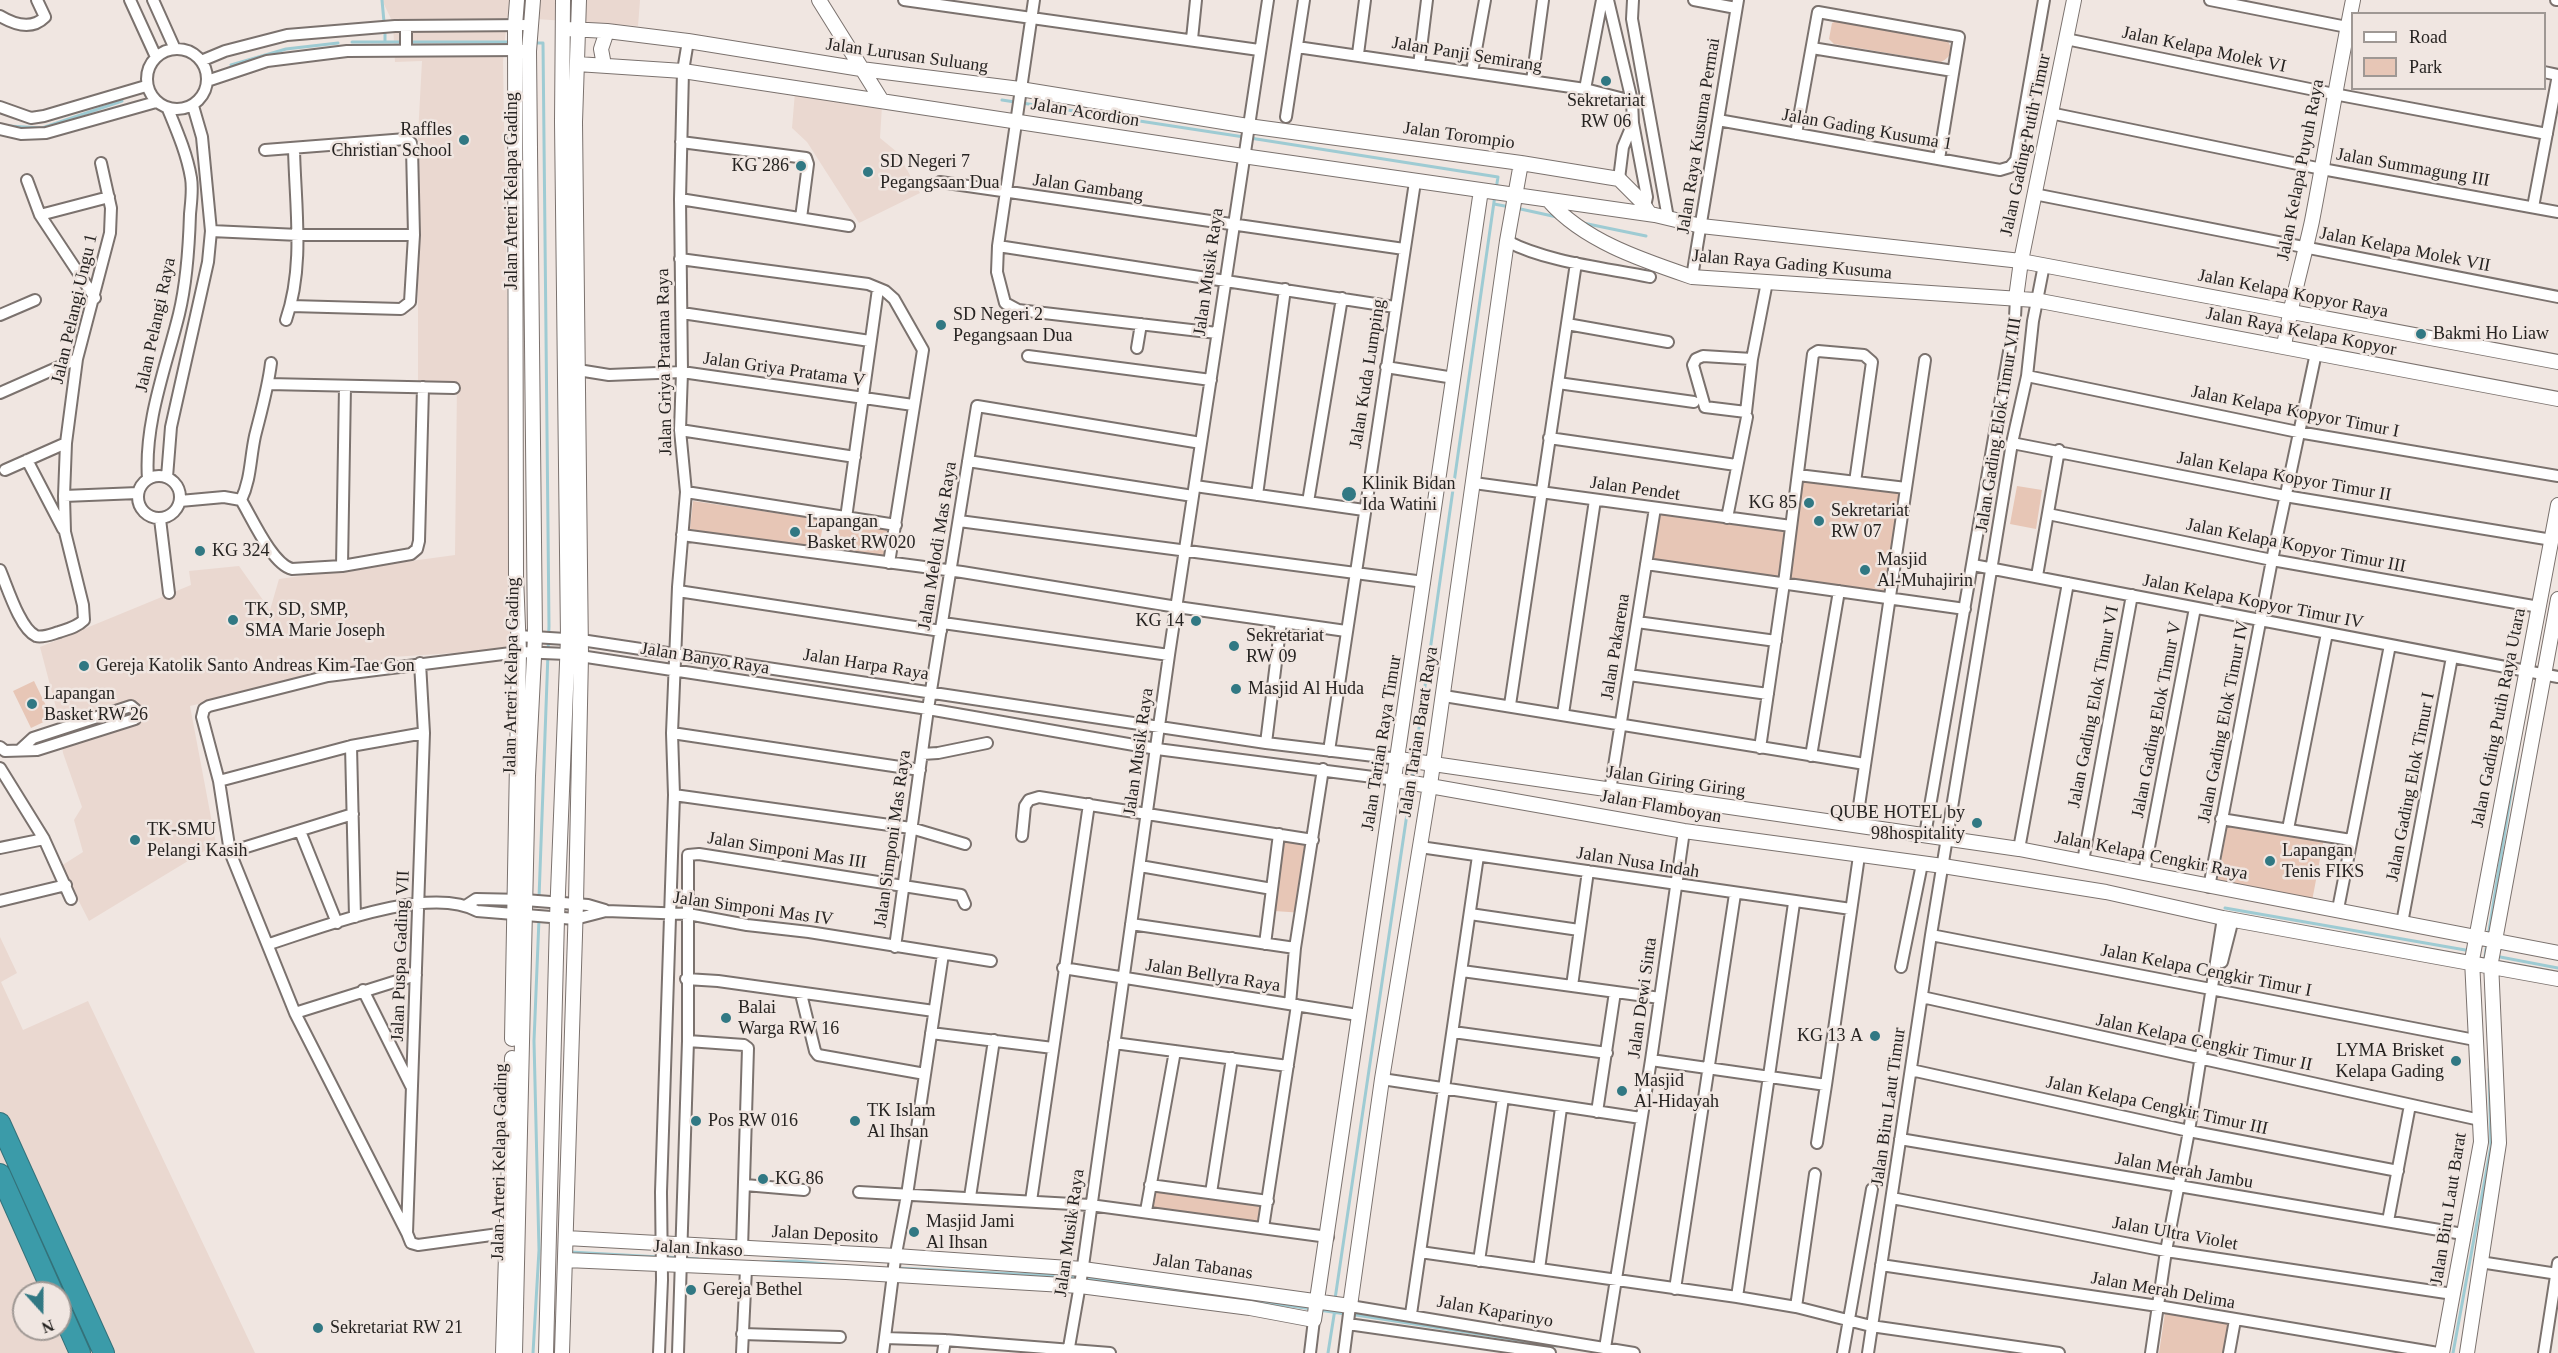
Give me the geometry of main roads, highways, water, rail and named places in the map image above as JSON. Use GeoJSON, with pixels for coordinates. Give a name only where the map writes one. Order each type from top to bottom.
{"type":"FeatureCollection","features":[{"type":"Feature","properties":{"kind":"highway"},"geometry":{"type":"LineString","coordinates":[[0,1123],[104,1353]]}},
{"type":"Feature","properties":{"kind":"highway"},"geometry":{"type":"LineString","coordinates":[[0,1174],[48,1281]]}},
{"type":"Feature","properties":{"kind":"highway"},"geometry":{"type":"LineString","coordinates":[[72,1335],[80,1353]]}},
{"type":"Feature","properties":{"kind":"waterway"},"geometry":{"type":"LineString","coordinates":[[382,0],[384,22]]}},
{"type":"Feature","properties":{"kind":"waterway"},"geometry":{"type":"LineString","coordinates":[[385,31],[385,42]]}},
{"type":"Feature","properties":{"kind":"waterway"},"geometry":{"type":"LineString","coordinates":[[352,42],[512,42]]}},
{"type":"Feature","properties":{"kind":"waterway"},"geometry":{"type":"LineString","coordinates":[[231,65],[286,49],[338,43]]}},
{"type":"Feature","properties":{"kind":"waterway"},"geometry":{"type":"LineString","coordinates":[[534,43],[543,43],[549,626],[539,898]]}},
{"type":"Feature","properties":{"kind":"waterway"},"geometry":{"type":"LineString","coordinates":[[1002,100],[1015,102]]}},
{"type":"Feature","properties":{"kind":"waterway"},"geometry":{"type":"LineString","coordinates":[[8,126],[42,128],[122,101]]}},
{"type":"Feature","properties":{"kind":"waterway"},"geometry":{"type":"LineString","coordinates":[[1022,103],[1244,137]]}},
{"type":"Feature","properties":{"kind":"waterway"},"geometry":{"type":"LineString","coordinates":[[1250,138],[1498,177],[1496,189]]}},
{"type":"Feature","properties":{"kind":"waterway"},"geometry":{"type":"LineString","coordinates":[[1415,756],[1495,195]]}},
{"type":"Feature","properties":{"kind":"waterway"},"geometry":{"type":"LineString","coordinates":[[1494,204],[1510,207]]}},
{"type":"Feature","properties":{"kind":"waterway"},"geometry":{"type":"LineString","coordinates":[[1516,208],[1557,217]]}},
{"type":"Feature","properties":{"kind":"waterway"},"geometry":{"type":"LineString","coordinates":[[1583,223],[1646,236]]}},
{"type":"Feature","properties":{"kind":"waterway"},"geometry":{"type":"LineString","coordinates":[[2488,937],[2517,756]]}},
{"type":"Feature","properties":{"kind":"waterway"},"geometry":{"type":"LineString","coordinates":[[1412,780],[1414,766]]}},
{"type":"Feature","properties":{"kind":"waterway"},"geometry":{"type":"LineString","coordinates":[[1335,1299],[1411,787]]}},
{"type":"Feature","properties":{"kind":"waterway"},"geometry":{"type":"LineString","coordinates":[[2225,908],[2471,951]]}},
{"type":"Feature","properties":{"kind":"waterway"},"geometry":{"type":"LineString","coordinates":[[533,1353],[539,1250],[534,1041],[539,919]]}},
{"type":"Feature","properties":{"kind":"waterway"},"geometry":{"type":"LineString","coordinates":[[2485,957],[2487,943]]}},
{"type":"Feature","properties":{"kind":"waterway"},"geometry":{"type":"LineString","coordinates":[[2495,956],[2558,968]]}},
{"type":"Feature","properties":{"kind":"waterway"},"geometry":{"type":"LineString","coordinates":[[2453,1353],[2491,1146],[2489,1069]]}},
{"type":"Feature","properties":{"kind":"waterway"},"geometry":{"type":"LineString","coordinates":[[570,1252],[659,1257]]}},
{"type":"Feature","properties":{"kind":"waterway"},"geometry":{"type":"LineString","coordinates":[[665,1257],[698,1259]]}},
{"type":"Feature","properties":{"kind":"waterway"},"geometry":{"type":"LineString","coordinates":[[761,1262],[796,1261],[835,1265]]}},
{"type":"Feature","properties":{"kind":"waterway"},"geometry":{"type":"LineString","coordinates":[[896,1268],[1078,1277]]}},
{"type":"Feature","properties":{"kind":"waterway"},"geometry":{"type":"LineString","coordinates":[[1085,1278],[1313,1309]]}},
{"type":"Feature","properties":{"kind":"waterway"},"geometry":{"type":"LineString","coordinates":[[1328,1353],[1335,1309]]}},
{"type":"Feature","properties":{"kind":"waterway"},"geometry":{"type":"LineString","coordinates":[[1319,1310],[1346,1314]]}},
{"type":"Feature","properties":{"kind":"waterway"},"geometry":{"type":"LineString","coordinates":[[1356,1315],[1557,1346]]}},
{"type":"Feature","properties":{"kind":"place","name":"Sekretariat RW 06"},"geometry":{"type":"Point","coordinates":[1606,81]}},
{"type":"Feature","properties":{"kind":"place","name":"Raffles Christian School"},"geometry":{"type":"Point","coordinates":[464,140]}},
{"type":"Feature","properties":{"kind":"place","name":"KG 286"},"geometry":{"type":"Point","coordinates":[801,166]}},
{"type":"Feature","properties":{"kind":"place","name":"SD Negeri 7 Pegangsaan Dua"},"geometry":{"type":"Point","coordinates":[868,172]}},
{"type":"Feature","properties":{"kind":"place","name":"SD Negeri 2 Pegangsaan Dua"},"geometry":{"type":"Point","coordinates":[941,325]}},
{"type":"Feature","properties":{"kind":"place","name":"Bakmi Ho Liaw"},"geometry":{"type":"Point","coordinates":[2421,334]}},
{"type":"Feature","properties":{"kind":"place","name":"Klinik Bidan Ida Watini"},"geometry":{"type":"Point","coordinates":[1349,494]}},
{"type":"Feature","properties":{"kind":"place","name":"KG 85"},"geometry":{"type":"Point","coordinates":[1809,503]}},
{"type":"Feature","properties":{"kind":"place","name":"Sekretariat RW 07"},"geometry":{"type":"Point","coordinates":[1819,521]}},
{"type":"Feature","properties":{"kind":"place","name":"Lapangan Basket RW020"},"geometry":{"type":"Point","coordinates":[795,532]}},
{"type":"Feature","properties":{"kind":"place","name":"KG 324"},"geometry":{"type":"Point","coordinates":[200,551]}},
{"type":"Feature","properties":{"kind":"place","name":"Masjid Al-Muhajirin"},"geometry":{"type":"Point","coordinates":[1865,570]}},
{"type":"Feature","properties":{"kind":"place","name":"TK, SD, SMP, SMA Marie Joseph"},"geometry":{"type":"Point","coordinates":[233,620]}},
{"type":"Feature","properties":{"kind":"place","name":"KG 14"},"geometry":{"type":"Point","coordinates":[1196,621]}},
{"type":"Feature","properties":{"kind":"place","name":"Sekretariat RW 09"},"geometry":{"type":"Point","coordinates":[1234,646]}},
{"type":"Feature","properties":{"kind":"place","name":"Gereja Katolik Santo Andreas Kim Tae Gon"},"geometry":{"type":"Point","coordinates":[84,666]}},
{"type":"Feature","properties":{"kind":"place","name":"Masjid Al Huda"},"geometry":{"type":"Point","coordinates":[1236,689]}},
{"type":"Feature","properties":{"kind":"place","name":"Lapangan Basket RW 26"},"geometry":{"type":"Point","coordinates":[32,704]}},
{"type":"Feature","properties":{"kind":"place","name":"QUBE HOTEL by 98hospitality"},"geometry":{"type":"Point","coordinates":[1977,823]}},
{"type":"Feature","properties":{"kind":"place","name":"TK-SMU Pelangi Kasih"},"geometry":{"type":"Point","coordinates":[135,840]}},
{"type":"Feature","properties":{"kind":"place","name":"Lapangan Tenis FIKS"},"geometry":{"type":"Point","coordinates":[2270,861]}},
{"type":"Feature","properties":{"kind":"place","name":"Balai Warga RW 16"},"geometry":{"type":"Point","coordinates":[726,1018]}},
{"type":"Feature","properties":{"kind":"place","name":"KG 13 A"},"geometry":{"type":"Point","coordinates":[1875,1036]}},
{"type":"Feature","properties":{"kind":"place","name":"LYMA Brisket Kelapa Gading"},"geometry":{"type":"Point","coordinates":[2456,1061]}},
{"type":"Feature","properties":{"kind":"place","name":"Masjid Al-Hidayah"},"geometry":{"type":"Point","coordinates":[1622,1091]}},
{"type":"Feature","properties":{"kind":"place","name":"Pos RW 016"},"geometry":{"type":"Point","coordinates":[696,1121]}},
{"type":"Feature","properties":{"kind":"place","name":"TK Islam Al Ihsan"},"geometry":{"type":"Point","coordinates":[855,1121]}},
{"type":"Feature","properties":{"kind":"place","name":"KG 86"},"geometry":{"type":"Point","coordinates":[763,1179]}},
{"type":"Feature","properties":{"kind":"place","name":"Masjid Jami Al Ihsan"},"geometry":{"type":"Point","coordinates":[914,1232]}},
{"type":"Feature","properties":{"kind":"place","name":"Gereja Bethel"},"geometry":{"type":"Point","coordinates":[691,1290]}},
{"type":"Feature","properties":{"kind":"place","name":"Sekretariat RW 21"},"geometry":{"type":"Point","coordinates":[318,1328]}}]}
